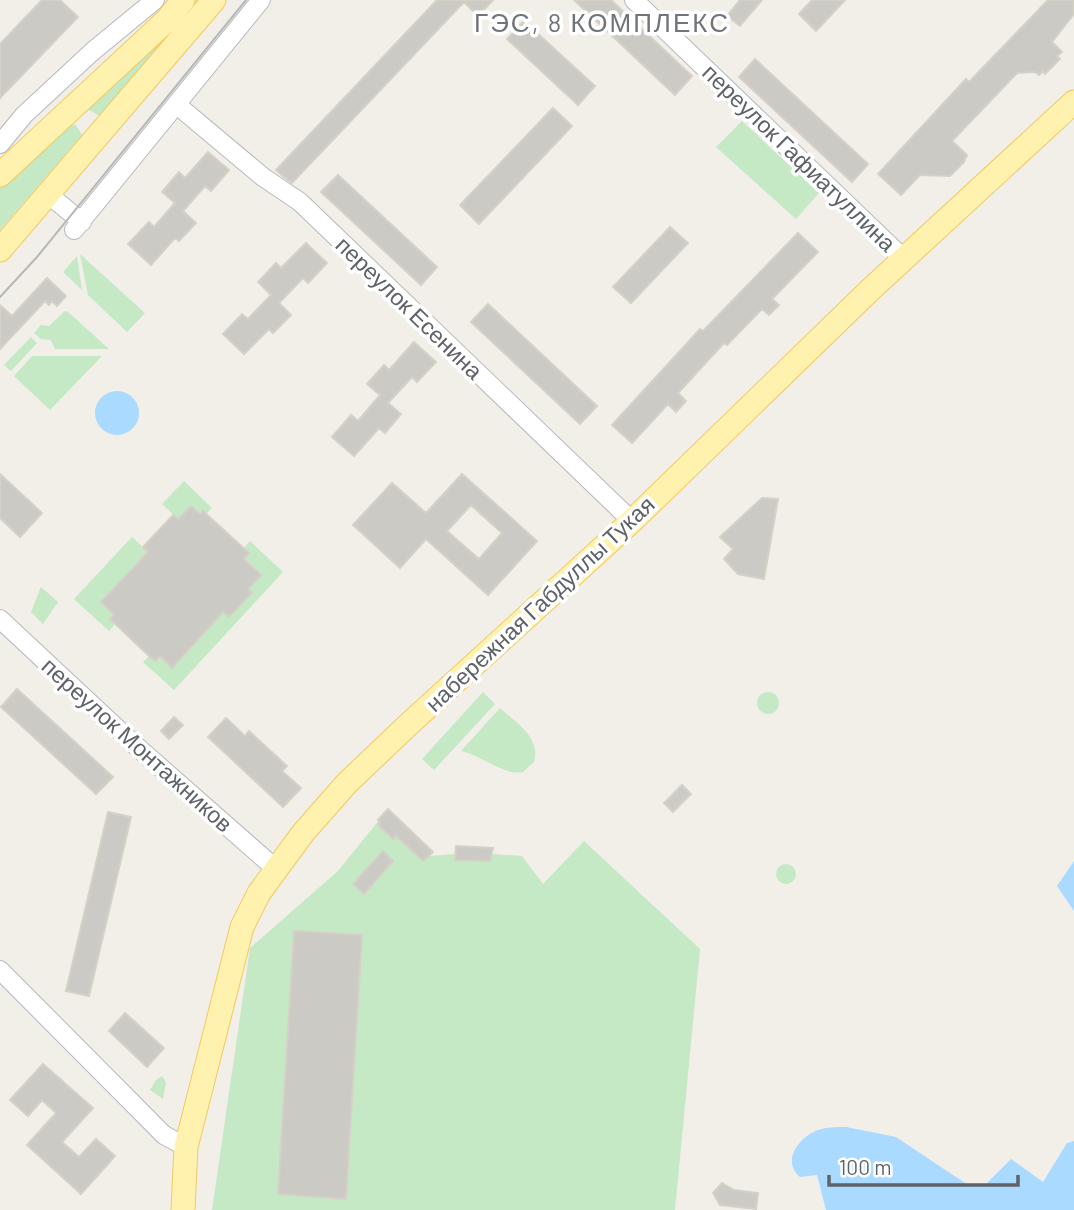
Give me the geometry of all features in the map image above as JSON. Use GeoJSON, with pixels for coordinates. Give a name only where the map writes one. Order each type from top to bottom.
{"type":"FeatureCollection","features":[{"type":"Feature","properties":{"kind":"main road"},"geometry":{"type":"LineString","coordinates":[[0,175],[167,20],[183,0]]}},
{"type":"Feature","properties":{"kind":"main road"},"geometry":{"type":"LineString","coordinates":[[0,250],[85,155],[214,0]]}},
{"type":"Feature","properties":{"kind":"main road","name":"набережная Габдуллы Тукая"},"geometry":{"type":"LineString","coordinates":[[183,1210],[186,1147],[242,927],[276,869],[347,783],[632,520],[904,259],[1074,102]]}},
{"type":"Feature","properties":{"kind":"main road"},"geometry":{"type":"LineString","coordinates":[[57,121],[72,116],[82,117],[90,123],[92,132],[85,155]]}},
{"type":"Feature","properties":{"kind":"street"},"geometry":{"type":"LineString","coordinates":[[0,144],[24,115],[93,51],[155,0]]}},
{"type":"Feature","properties":{"kind":"street"},"geometry":{"type":"LineString","coordinates":[[49,195],[78,226],[261,0]]}},
{"type":"Feature","properties":{"kind":"street","name":"переулок Гафиатуллина"},"geometry":{"type":"LineString","coordinates":[[634,0],[904,259]]}},
{"type":"Feature","properties":{"kind":"street","name":"переулок Есенина"},"geometry":{"type":"LineString","coordinates":[[177,105],[263,177],[300,202],[632,520]]}},
{"type":"Feature","properties":{"kind":"street","name":"переулок Монтажников"},"geometry":{"type":"LineString","coordinates":[[0,619],[135,745],[276,869]]}},
{"type":"Feature","properties":{"kind":"street"},"geometry":{"type":"LineString","coordinates":[[0,970],[164,1135],[186,1147]]}},
{"type":"Feature","properties":{"kind":"green space"},"geometry":{"type":"Polygon","coordinates":[[[195,0],[203,0],[100,116],[87,109],[177,23],[195,0]]]}},
{"type":"Feature","properties":{"kind":"green space"},"geometry":{"type":"Polygon","coordinates":[[[742,121],[819,193],[796,219],[716,147],[742,121]]]}},
{"type":"Feature","properties":{"kind":"green space"},"geometry":{"type":"Polygon","coordinates":[[[67,124],[76,125],[82,135],[0,230],[0,188],[67,124]]]}},
{"type":"Feature","properties":{"kind":"green space"},"geometry":{"type":"Polygon","coordinates":[[[80,254],[145,313],[127,332],[88,295],[80,254]]]}},
{"type":"Feature","properties":{"kind":"green space"},"geometry":{"type":"Polygon","coordinates":[[[77,256],[82,290],[63,272],[77,256]]]}},
{"type":"Feature","properties":{"kind":"green space"},"geometry":{"type":"Polygon","coordinates":[[[65,311],[109,349],[55,349],[51,340],[41,339],[34,333],[41,325],[49,326],[65,311]]]}},
{"type":"Feature","properties":{"kind":"green space"},"geometry":{"type":"Polygon","coordinates":[[[31,337],[37,343],[11,371],[4,365],[31,337]]]}},
{"type":"Feature","properties":{"kind":"green space"},"geometry":{"type":"Polygon","coordinates":[[[32,356],[102,356],[50,410],[14,376],[32,356]]]}},
{"type":"Feature","properties":{"kind":"green space"},"geometry":{"type":"Polygon","coordinates":[[[184,481],[212,508],[206,514],[203,511],[178,519],[162,504],[184,481]]]}},
{"type":"Feature","properties":{"kind":"green space"},"geometry":{"type":"Polygon","coordinates":[[[132,537],[148,552],[101,602],[114,614],[110,619],[115,624],[109,631],[74,599],[132,537]]]}},
{"type":"Feature","properties":{"kind":"green space"},"geometry":{"type":"Polygon","coordinates":[[[250,541],[283,572],[174,690],[143,662],[149,656],[155,661],[160,656],[172,668],[223,612],[229,617],[251,593],[248,589],[261,575],[244,559],[243,549],[250,541]]]}},
{"type":"Feature","properties":{"kind":"green space"},"geometry":{"type":"Polygon","coordinates":[[[41,587],[58,602],[43,624],[31,612],[41,587]]]}},
{"type":"Feature","properties":{"kind":"green space"},"geometry":{"type":"Polygon","coordinates":[[[483,692],[495,704],[434,770],[422,759],[483,692]]]}},
{"type":"Feature","properties":{"kind":"green space"},"geometry":{"type":"Polygon","coordinates":[[[768,692],[776,695],[779,703],[776,711],[768,714],[760,711],[757,703],[760,695],[768,692]]]}},
{"type":"Feature","properties":{"kind":"green space"},"geometry":{"type":"Polygon","coordinates":[[[500,708],[526,731],[534,745],[534,762],[523,772],[509,771],[461,751],[500,708]]]}},
{"type":"Feature","properties":{"kind":"green space"},"geometry":{"type":"Polygon","coordinates":[[[388,809],[433,852],[430,856],[455,854],[456,846],[492,848],[492,854],[522,856],[543,884],[584,841],[700,949],[675,1210],[212,1210],[250,948],[338,871],[388,809]]]}},
{"type":"Feature","properties":{"kind":"green space"},"geometry":{"type":"Polygon","coordinates":[[[782,864],[790,864],[796,874],[790,884],[782,884],[776,878],[776,870],[782,864]]]}},
{"type":"Feature","properties":{"kind":"green space"},"geometry":{"type":"Polygon","coordinates":[[[162,1076],[166,1082],[163,1099],[150,1090],[162,1076]]]}},
{"type":"Feature","properties":{"kind":"water"},"geometry":{"type":"Polygon","coordinates":[[[117,391],[126,392],[133,397],[138,404],[138,422],[133,429],[126,434],[117,435],[108,434],[101,429],[96,422],[95,413],[96,404],[101,397],[108,392],[117,391]]]}},
{"type":"Feature","properties":{"kind":"water"},"geometry":{"type":"Polygon","coordinates":[[[1074,861],[1074,911],[1057,886],[1074,861]]]}},
{"type":"Feature","properties":{"kind":"water"},"geometry":{"type":"Polygon","coordinates":[[[846,1127],[896,1137],[968,1185],[986,1184],[1011,1159],[1043,1182],[1067,1143],[1074,1141],[1074,1210],[826,1210],[817,1175],[800,1177],[792,1164],[792,1157],[799,1144],[811,1133],[825,1128],[846,1127]]]}},
{"type":"Feature","properties":{"kind":"building"},"geometry":{"type":"Polygon","coordinates":[[[42,0],[60,0],[78,17],[0,98],[0,44],[42,0]]]}},
{"type":"Feature","properties":{"kind":"building"},"geometry":{"type":"Polygon","coordinates":[[[437,0],[493,0],[478,16],[464,2],[292,183],[276,170],[437,0]]]}},
{"type":"Feature","properties":{"kind":"building"},"geometry":{"type":"Polygon","coordinates":[[[574,0],[611,0],[692,76],[675,95],[574,0]]]}},
{"type":"Feature","properties":{"kind":"building"},"geometry":{"type":"Polygon","coordinates":[[[740,0],[762,0],[740,26],[727,16],[740,0]]]}},
{"type":"Feature","properties":{"kind":"building"},"geometry":{"type":"Polygon","coordinates":[[[812,0],[845,0],[816,31],[799,14],[812,0]]]}},
{"type":"Feature","properties":{"kind":"building"},"geometry":{"type":"Polygon","coordinates":[[[1048,0],[1074,0],[1074,14],[1052,42],[1062,52],[1057,56],[1060,59],[1045,74],[1043,71],[1039,75],[1035,72],[1017,73],[952,141],[967,155],[950,176],[920,175],[901,195],[878,174],[966,79],[969,82],[1048,0]]]}},
{"type":"Feature","properties":{"kind":"building"},"geometry":{"type":"Polygon","coordinates":[[[524,21],[595,86],[578,105],[507,39],[524,21]]]}},
{"type":"Feature","properties":{"kind":"building"},"geometry":{"type":"Polygon","coordinates":[[[755,59],[868,164],[852,182],[739,77],[755,59]]]}},
{"type":"Feature","properties":{"kind":"building"},"geometry":{"type":"Polygon","coordinates":[[[553,108],[572,126],[479,224],[460,205],[553,108]]]}},
{"type":"Feature","properties":{"kind":"building"},"geometry":{"type":"Polygon","coordinates":[[[208,152],[229,170],[211,191],[205,186],[183,211],[196,223],[179,241],[175,238],[151,265],[128,244],[149,222],[154,227],[175,203],[162,192],[179,172],[185,178],[208,152]]]}},
{"type":"Feature","properties":{"kind":"building"},"geometry":{"type":"Polygon","coordinates":[[[338,175],[437,267],[421,285],[321,192],[338,175]]]}},
{"type":"Feature","properties":{"kind":"building"},"geometry":{"type":"Polygon","coordinates":[[[670,227],[688,243],[631,303],[613,287],[670,227]]]}},
{"type":"Feature","properties":{"kind":"building"},"geometry":{"type":"Polygon","coordinates":[[[798,233],[818,252],[772,299],[779,305],[769,315],[762,309],[727,345],[724,343],[678,393],[686,401],[676,412],[668,404],[632,443],[612,425],[700,329],[703,331],[798,233]]]}},
{"type":"Feature","properties":{"kind":"building"},"geometry":{"type":"Polygon","coordinates":[[[306,243],[327,263],[308,283],[303,278],[279,303],[291,315],[273,333],[269,329],[244,354],[223,334],[242,314],[248,319],[271,295],[258,282],[276,263],[281,268],[306,243]]]}},
{"type":"Feature","properties":{"kind":"building"},"geometry":{"type":"Polygon","coordinates":[[[47,278],[66,296],[57,306],[52,301],[49,305],[45,301],[0,349],[0,305],[12,316],[47,278]]]}},
{"type":"Feature","properties":{"kind":"building"},"geometry":{"type":"Polygon","coordinates":[[[488,304],[597,406],[580,424],[471,322],[488,304]]]}},
{"type":"Feature","properties":{"kind":"building"},"geometry":{"type":"Polygon","coordinates":[[[414,342],[436,362],[417,382],[412,377],[388,403],[401,414],[385,433],[379,428],[354,456],[332,437],[351,415],[358,421],[380,395],[367,384],[384,365],[389,370],[414,342]]]}},
{"type":"Feature","properties":{"kind":"building"},"geometry":{"type":"Polygon","coordinates":[[[0,474],[42,513],[20,537],[0,518],[0,474]]]}},
{"type":"Feature","properties":{"kind":"building"},"geometry":{"type":"Polygon","coordinates":[[[462,474],[537,541],[488,595],[426,539],[400,568],[353,525],[392,483],[426,513],[462,474]],[[471,505],[447,531],[479,559],[502,533],[471,505]]]}},
{"type":"Feature","properties":{"kind":"building"},"geometry":{"type":"Polygon","coordinates":[[[762,498],[778,499],[764,579],[738,574],[724,559],[733,549],[720,537],[762,498]]]}},
{"type":"Feature","properties":{"kind":"building"},"geometry":{"type":"Polygon","coordinates":[[[191,506],[200,514],[203,511],[249,553],[244,559],[261,575],[248,589],[252,593],[229,617],[223,612],[172,668],[160,656],[155,661],[149,656],[110,619],[114,614],[101,602],[148,552],[143,547],[173,515],[178,519],[191,506]]]}},
{"type":"Feature","properties":{"kind":"building"},"geometry":{"type":"Polygon","coordinates":[[[17,689],[113,777],[96,794],[1,707],[17,689]]]}},
{"type":"Feature","properties":{"kind":"building"},"geometry":{"type":"Polygon","coordinates":[[[174,717],[183,725],[169,739],[161,731],[174,717]]]}},
{"type":"Feature","properties":{"kind":"building"},"geometry":{"type":"Polygon","coordinates":[[[226,718],[245,736],[249,731],[287,766],[282,771],[301,788],[283,807],[208,737],[226,718]]]}},
{"type":"Feature","properties":{"kind":"building"},"geometry":{"type":"Polygon","coordinates":[[[682,785],[691,794],[673,812],[664,803],[682,785]]]}},
{"type":"Feature","properties":{"kind":"building"},"geometry":{"type":"Polygon","coordinates":[[[388,809],[433,852],[423,861],[396,836],[393,839],[378,825],[378,820],[388,809]]]}},
{"type":"Feature","properties":{"kind":"building"},"geometry":{"type":"Polygon","coordinates":[[[108,812],[131,817],[89,996],[66,991],[108,812]]]}},
{"type":"Feature","properties":{"kind":"building"},"geometry":{"type":"Polygon","coordinates":[[[456,846],[493,848],[490,861],[455,860],[456,846]]]}},
{"type":"Feature","properties":{"kind":"building"},"geometry":{"type":"Polygon","coordinates":[[[383,851],[393,861],[364,894],[353,884],[383,851]]]}},
{"type":"Feature","properties":{"kind":"building"},"geometry":{"type":"Polygon","coordinates":[[[294,931],[362,935],[346,1199],[278,1194],[294,931]]]}},
{"type":"Feature","properties":{"kind":"building"},"geometry":{"type":"Polygon","coordinates":[[[125,1013],[164,1048],[147,1067],[109,1031],[125,1013]]]}},
{"type":"Feature","properties":{"kind":"building"},"geometry":{"type":"Polygon","coordinates":[[[43,1064],[93,1108],[62,1142],[79,1157],[96,1139],[115,1156],[81,1194],[27,1145],[56,1113],[42,1100],[28,1116],[10,1100],[43,1064]]]}},
{"type":"Feature","properties":{"kind":"building"},"geometry":{"type":"Polygon","coordinates":[[[722,1183],[734,1190],[758,1193],[756,1209],[720,1205],[713,1193],[722,1183]]]}},
{"type":"Feature","properties":{"kind":"tram line"},"geometry":{"type":"LineString","coordinates":[[0,297],[37,257],[246,0]]}},
{"type":"Feature","properties":{"kind":"district","name":"ГЭС, 8 КОМПЛЕКС"},"geometry":{"type":"Point","coordinates":[602,23]}}]}
